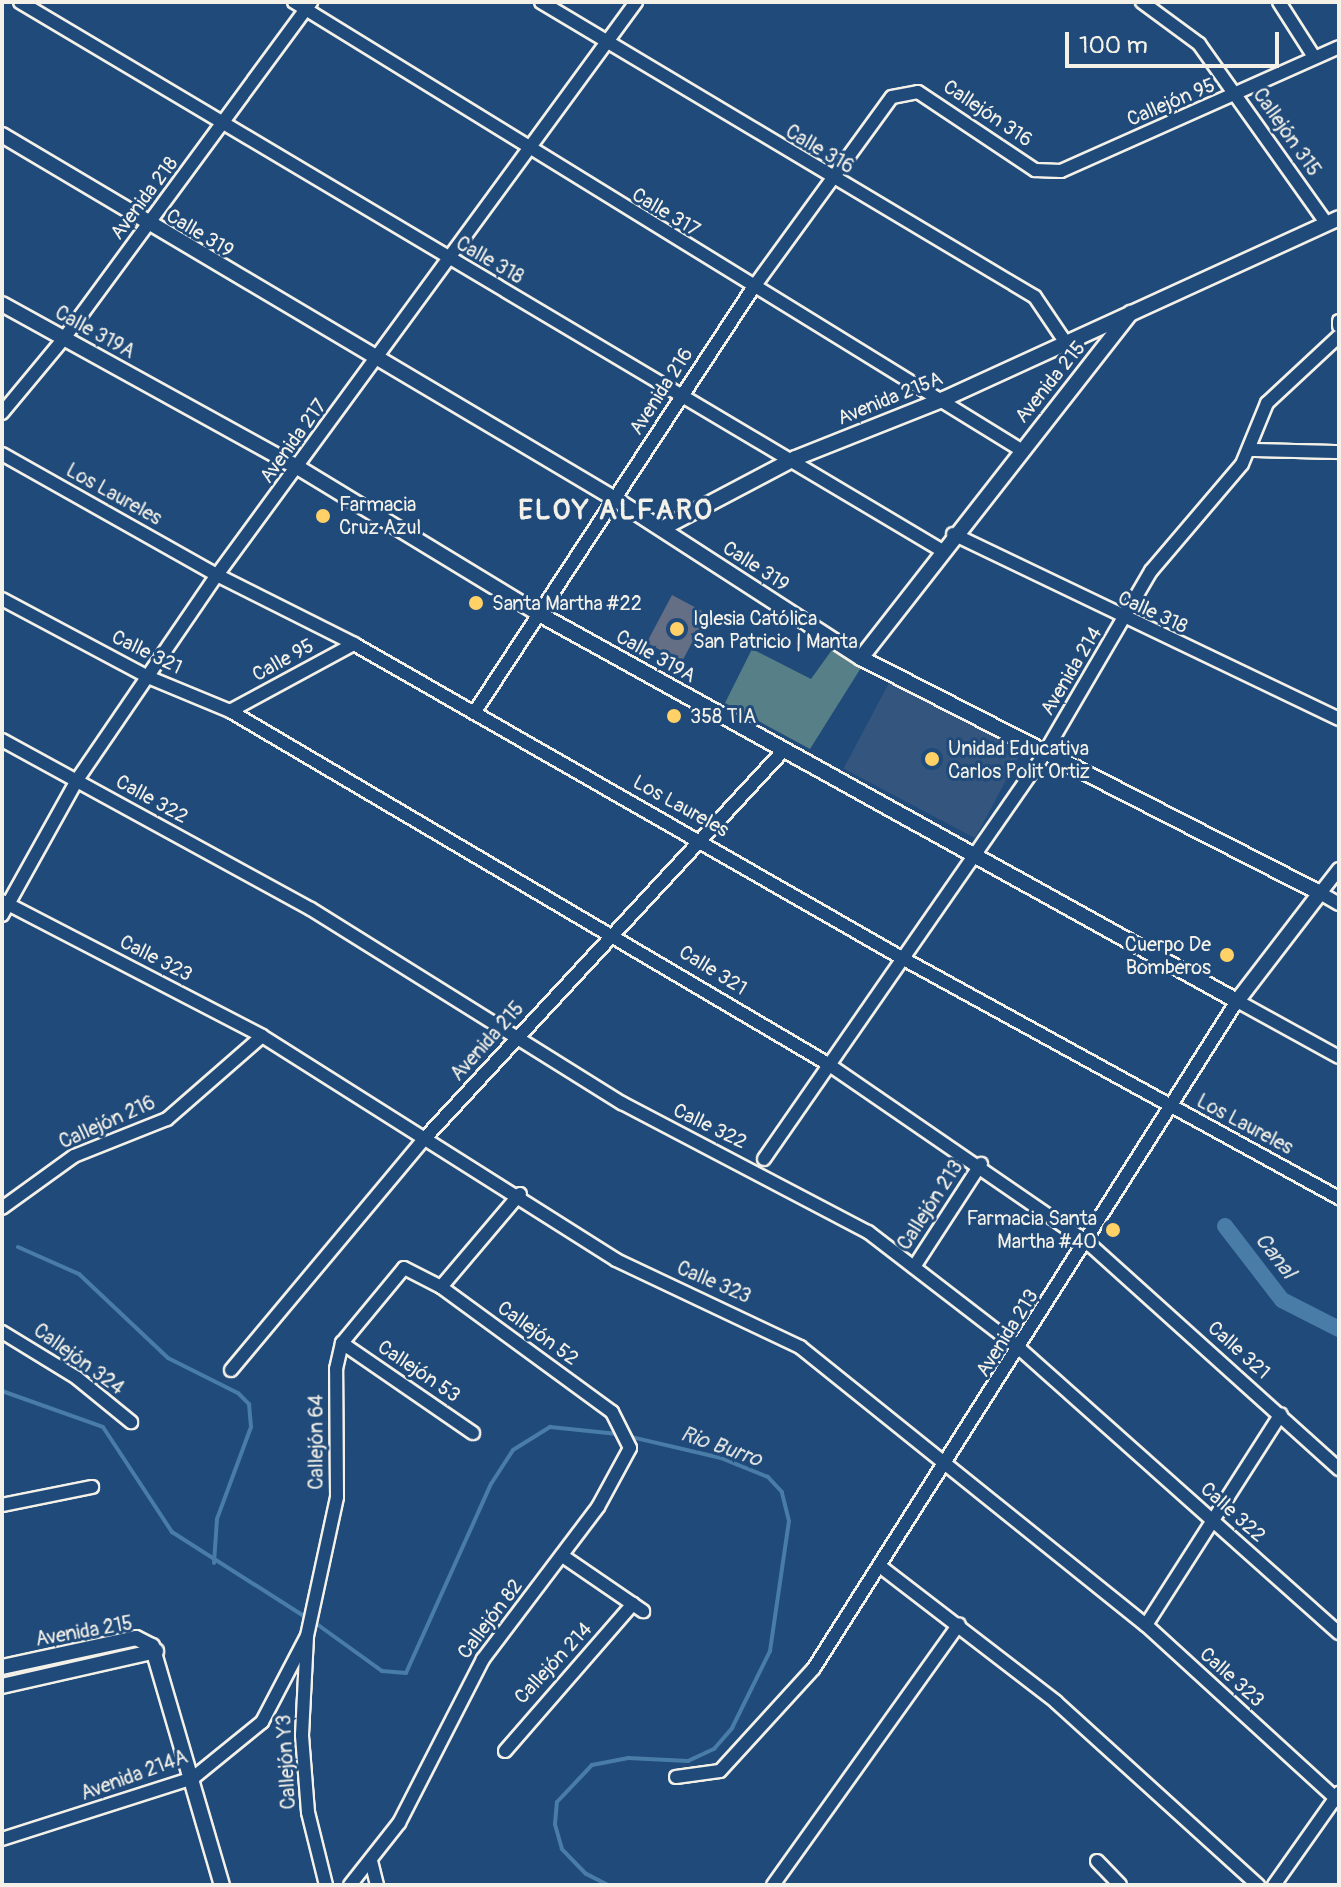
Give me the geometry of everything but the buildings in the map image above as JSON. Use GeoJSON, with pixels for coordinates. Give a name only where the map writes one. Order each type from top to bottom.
{"type":"FeatureCollection","features":[{"type":"Feature","properties":{"kind":"street","name":"Calle 318"},"geometry":{"type":"LineString","coordinates":[[20,2],[450,260],[796,458],[941,550]]}},
{"type":"Feature","properties":{"kind":"street","name":"Calle 317"},"geometry":{"type":"LineString","coordinates":[[294,2],[308,6],[529,152],[944,399],[1021,450]]}},
{"type":"Feature","properties":{"kind":"street","name":"Calle 316"},"geometry":{"type":"LineString","coordinates":[[541,2],[831,180],[1035,297],[1066,343]]}},
{"type":"Feature","properties":{"kind":"street","name":"Avenida 217"},"geometry":{"type":"LineString","coordinates":[[4,907],[77,780],[217,575],[299,468],[636,2]]}},
{"type":"Feature","properties":{"kind":"street","name":"Callejón 315"},"geometry":{"type":"LineString","coordinates":[[1142,2],[1188,33],[1333,220]]}},
{"type":"Feature","properties":{"kind":"street"},"geometry":{"type":"LineString","coordinates":[[1279,2],[1314,57]]}},
{"type":"Feature","properties":{"kind":"street","name":"Avenida 218"},"geometry":{"type":"LineString","coordinates":[[2,413],[65,337],[226,123],[308,6]]}},
{"type":"Feature","properties":{"kind":"street","name":"Callejón 95"},"geometry":{"type":"LineString","coordinates":[[1061,171],[1238,96],[1339,47]]}},
{"type":"Feature","properties":{"kind":"street","name":"Callejón 316"},"geometry":{"type":"LineString","coordinates":[[892,97],[918,92],[1035,170],[1061,171]]}},
{"type":"Feature","properties":{"kind":"street","name":"Avenida 216"},"geometry":{"type":"LineString","coordinates":[[474,713],[753,288],[892,97]]}},
{"type":"Feature","properties":{"kind":"street","name":"Calle 319"},"geometry":{"type":"LineString","coordinates":[[2,135],[147,225],[663,528],[861,658],[1339,904]]}},
{"type":"Feature","properties":{"kind":"street","name":"Avenida 215"},"geometry":{"type":"LineString","coordinates":[[861,658],[953,534],[1134,310],[1333,220]]}},
{"type":"Feature","properties":{"kind":"street","name":"Calle 319A"},"geometry":{"type":"LineString","coordinates":[[2,304],[299,468],[539,614],[1339,1057]]}},
{"type":"Feature","properties":{"kind":"street","name":"Avenida 215A"},"geometry":{"type":"LineString","coordinates":[[663,528],[796,458],[944,399],[1134,310]]}},
{"type":"Feature","properties":{"kind":"street","name":"Avenida 214"},"geometry":{"type":"LineString","coordinates":[[764,1159],[900,957],[974,857],[1044,754],[1125,621],[1151,571],[1251,450],[1267,403],[1339,336]]}},
{"type":"Feature","properties":{"kind":"street"},"geometry":{"type":"LineString","coordinates":[[1251,450],[1339,452]]}},
{"type":"Feature","properties":{"kind":"street","name":"Los Laureles"},"geometry":{"type":"LineString","coordinates":[[2,454],[217,575],[354,644],[705,842],[900,957],[1339,1198]]}},
{"type":"Feature","properties":{"kind":"street","name":"Calle 318"},"geometry":{"type":"LineString","coordinates":[[953,534],[1125,621],[1339,719]]}},
{"type":"Feature","properties":{"kind":"street","name":"Calle 321"},"geometry":{"type":"LineString","coordinates":[[2,599],[148,677],[230,711],[613,932],[828,1064],[981,1164],[1088,1243],[1339,1469]]}},
{"type":"Feature","properties":{"kind":"street","name":"Calle 95"},"geometry":{"type":"LineString","coordinates":[[230,711],[354,644]]}},
{"type":"Feature","properties":{"kind":"street","name":"Calle 322"},"geometry":{"type":"LineString","coordinates":[[2,740],[311,909],[515,1039],[634,1110],[826,1206],[914,1267],[1020,1349],[1339,1633]]}},
{"type":"Feature","properties":{"kind":"street","name":"Avenida 215"},"geometry":{"type":"LineString","coordinates":[[231,1370],[426,1137],[613,932],[705,842],[784,750]]}},
{"type":"Feature","properties":{"kind":"street","name":"Avenida 213"},"geometry":{"type":"LineString","coordinates":[[676,1777],[720,1771],[814,1668],[948,1465],[1088,1243],[1167,1104],[1237,1001],[1339,869]]}},
{"type":"Feature","properties":{"kind":"street","name":"Calle 323"},"geometry":{"type":"LineString","coordinates":[[4,907],[262,1036],[520,1194],[616,1260],[800,1347],[1146,1625],[1338,1797]]}},
{"type":"Feature","properties":{"kind":"street","name":"Callejón 216"},"geometry":{"type":"LineString","coordinates":[[2,1208],[74,1156],[167,1119],[262,1036]]}},
{"type":"Feature","properties":{"kind":"street","name":"Callejón 213"},"geometry":{"type":"LineString","coordinates":[[914,1267],[981,1164]]}},
{"type":"Feature","properties":{"kind":"street"},"geometry":{"type":"LineString","coordinates":[[441,1287],[520,1194]]}},
{"type":"Feature","properties":{"kind":"street","name":"Callejón 52"},"geometry":{"type":"LineString","coordinates":[[342,1343],[404,1268],[441,1287],[622,1421],[630,1448]]}},
{"type":"Feature","properties":{"kind":"street","name":"Callejón 324"},"geometry":{"type":"LineString","coordinates":[[2,1332],[77,1378],[131,1422]]}},
{"type":"Feature","properties":{"kind":"street","name":"Callejón 53"},"geometry":{"type":"LineString","coordinates":[[342,1343],[473,1433]]}},
{"type":"Feature","properties":{"kind":"street","name":"Callejón 64"},"geometry":{"type":"LineString","coordinates":[[307,1636],[337,1497],[336,1369],[342,1343]]}},
{"type":"Feature","properties":{"kind":"street"},"geometry":{"type":"LineString","coordinates":[[1146,1625],[1281,1414]]}},
{"type":"Feature","properties":{"kind":"street","name":"Callejón 82"},"geometry":{"type":"LineString","coordinates":[[350,1885],[399,1823],[468,1682],[564,1557],[630,1448]]}},
{"type":"Feature","properties":{"kind":"street"},"geometry":{"type":"LineString","coordinates":[[2,1505],[92,1487]]}},
{"type":"Feature","properties":{"kind":"street","name":"Callejón 214"},"geometry":{"type":"LineString","coordinates":[[505,1751],[638,1608],[564,1557]]}},
{"type":"Feature","properties":{"kind":"street"},"geometry":{"type":"LineString","coordinates":[[881,1567],[959,1624],[1068,1712],[1258,1885]]}},
{"type":"Feature","properties":{"kind":"street"},"geometry":{"type":"LineString","coordinates":[[773,1885],[959,1624]]}},
{"type":"Feature","properties":{"kind":"street","name":"Avenida 214A"},"geometry":{"type":"LineString","coordinates":[[2,1839],[193,1778],[262,1722],[307,1636]]}},
{"type":"Feature","properties":{"kind":"street","name":"Callejón Y3"},"geometry":{"type":"LineString","coordinates":[[307,1636],[304,1779],[326,1885]]}},
{"type":"Feature","properties":{"kind":"street","name":"Avenida 215"},"geometry":{"type":"LineString","coordinates":[[2,1667],[136,1638],[156,1651]]}},
{"type":"Feature","properties":{"kind":"street"},"geometry":{"type":"LineString","coordinates":[[156,1651],[222,1885]]}},
{"type":"Feature","properties":{"kind":"street","name":"Avenida 215"},"geometry":{"type":"LineString","coordinates":[[2,1686],[156,1651]]}},
{"type":"Feature","properties":{"kind":"street"},"geometry":{"type":"LineString","coordinates":[[1274,1885],[1338,1797]]}},
{"type":"Feature","properties":{"kind":"street"},"geometry":{"type":"LineString","coordinates":[[371,1861],[377,1885]]}},
{"type":"Feature","properties":{"kind":"street"},"geometry":{"type":"LineString","coordinates":[[1097,1861],[1120,1885]]}},
{"type":"Feature","properties":{"kind":"shaded area","name":"Unidad Educativa Carlos Polit Ortiz"},"geometry":{"type":"Polygon","coordinates":[[[890,681],[1022,751],[975,838],[844,768],[890,681]]]}},
{"type":"Feature","properties":{"kind":"green space"},"geometry":{"type":"Polygon","coordinates":[[[834,647],[864,663],[810,749],[725,703],[752,649],[811,679],[834,647]]]}},
{"type":"Feature","properties":{"kind":"waterway","name":"Canal"},"geometry":{"type":"LineString","coordinates":[[1225,1226],[1282,1300],[1339,1329]]}},
{"type":"Feature","properties":{"kind":"waterway"},"geometry":{"type":"LineString","coordinates":[[18,1247],[79,1274],[168,1358],[238,1393],[249,1404],[251,1427],[217,1519],[214,1563]]}},
{"type":"Feature","properties":{"kind":"waterway"},"geometry":{"type":"LineString","coordinates":[[2,1391],[103,1427],[172,1532],[307,1618]]}},
{"type":"Feature","properties":{"kind":"waterway","name":"Rio Burro"},"geometry":{"type":"LineString","coordinates":[[314,1622],[382,1671],[406,1673],[491,1484],[513,1450],[550,1427],[618,1434]]}},
{"type":"Feature","properties":{"kind":"waterway","name":"Rio Burro"},"geometry":{"type":"LineString","coordinates":[[608,1885],[586,1874],[562,1849],[555,1824],[557,1802],[592,1765],[628,1758],[688,1761],[714,1749],[732,1728],[770,1651],[789,1521],[782,1492],[768,1477],[721,1458],[627,1436]]}},
{"type":"Feature","properties":{"kind":"place","name":"Farmacia Cruz Azul"},"geometry":{"type":"Point","coordinates":[323,516]}},
{"type":"Feature","properties":{"kind":"place","name":"Santa Martha #22"},"geometry":{"type":"Point","coordinates":[476,603]}},
{"type":"Feature","properties":{"kind":"place","name":"Iglesia Católica San Patricio | Manta"},"geometry":{"type":"Point","coordinates":[677,629]}},
{"type":"Feature","properties":{"kind":"place","name":"358 TIA"},"geometry":{"type":"Point","coordinates":[674,716]}},
{"type":"Feature","properties":{"kind":"place","name":"Unidad Educativa Carlos Polit Ortiz"},"geometry":{"type":"Point","coordinates":[932,759]}},
{"type":"Feature","properties":{"kind":"place","name":"Cuerpo De Bomberos"},"geometry":{"type":"Point","coordinates":[1227,955]}},
{"type":"Feature","properties":{"kind":"place","name":"Farmacia Santa Martha #40"},"geometry":{"type":"Point","coordinates":[1113,1230]}},
{"type":"Feature","properties":{"kind":"district","name":"ELOY ALFARO"},"geometry":{"type":"Point","coordinates":[616,511]}}]}
